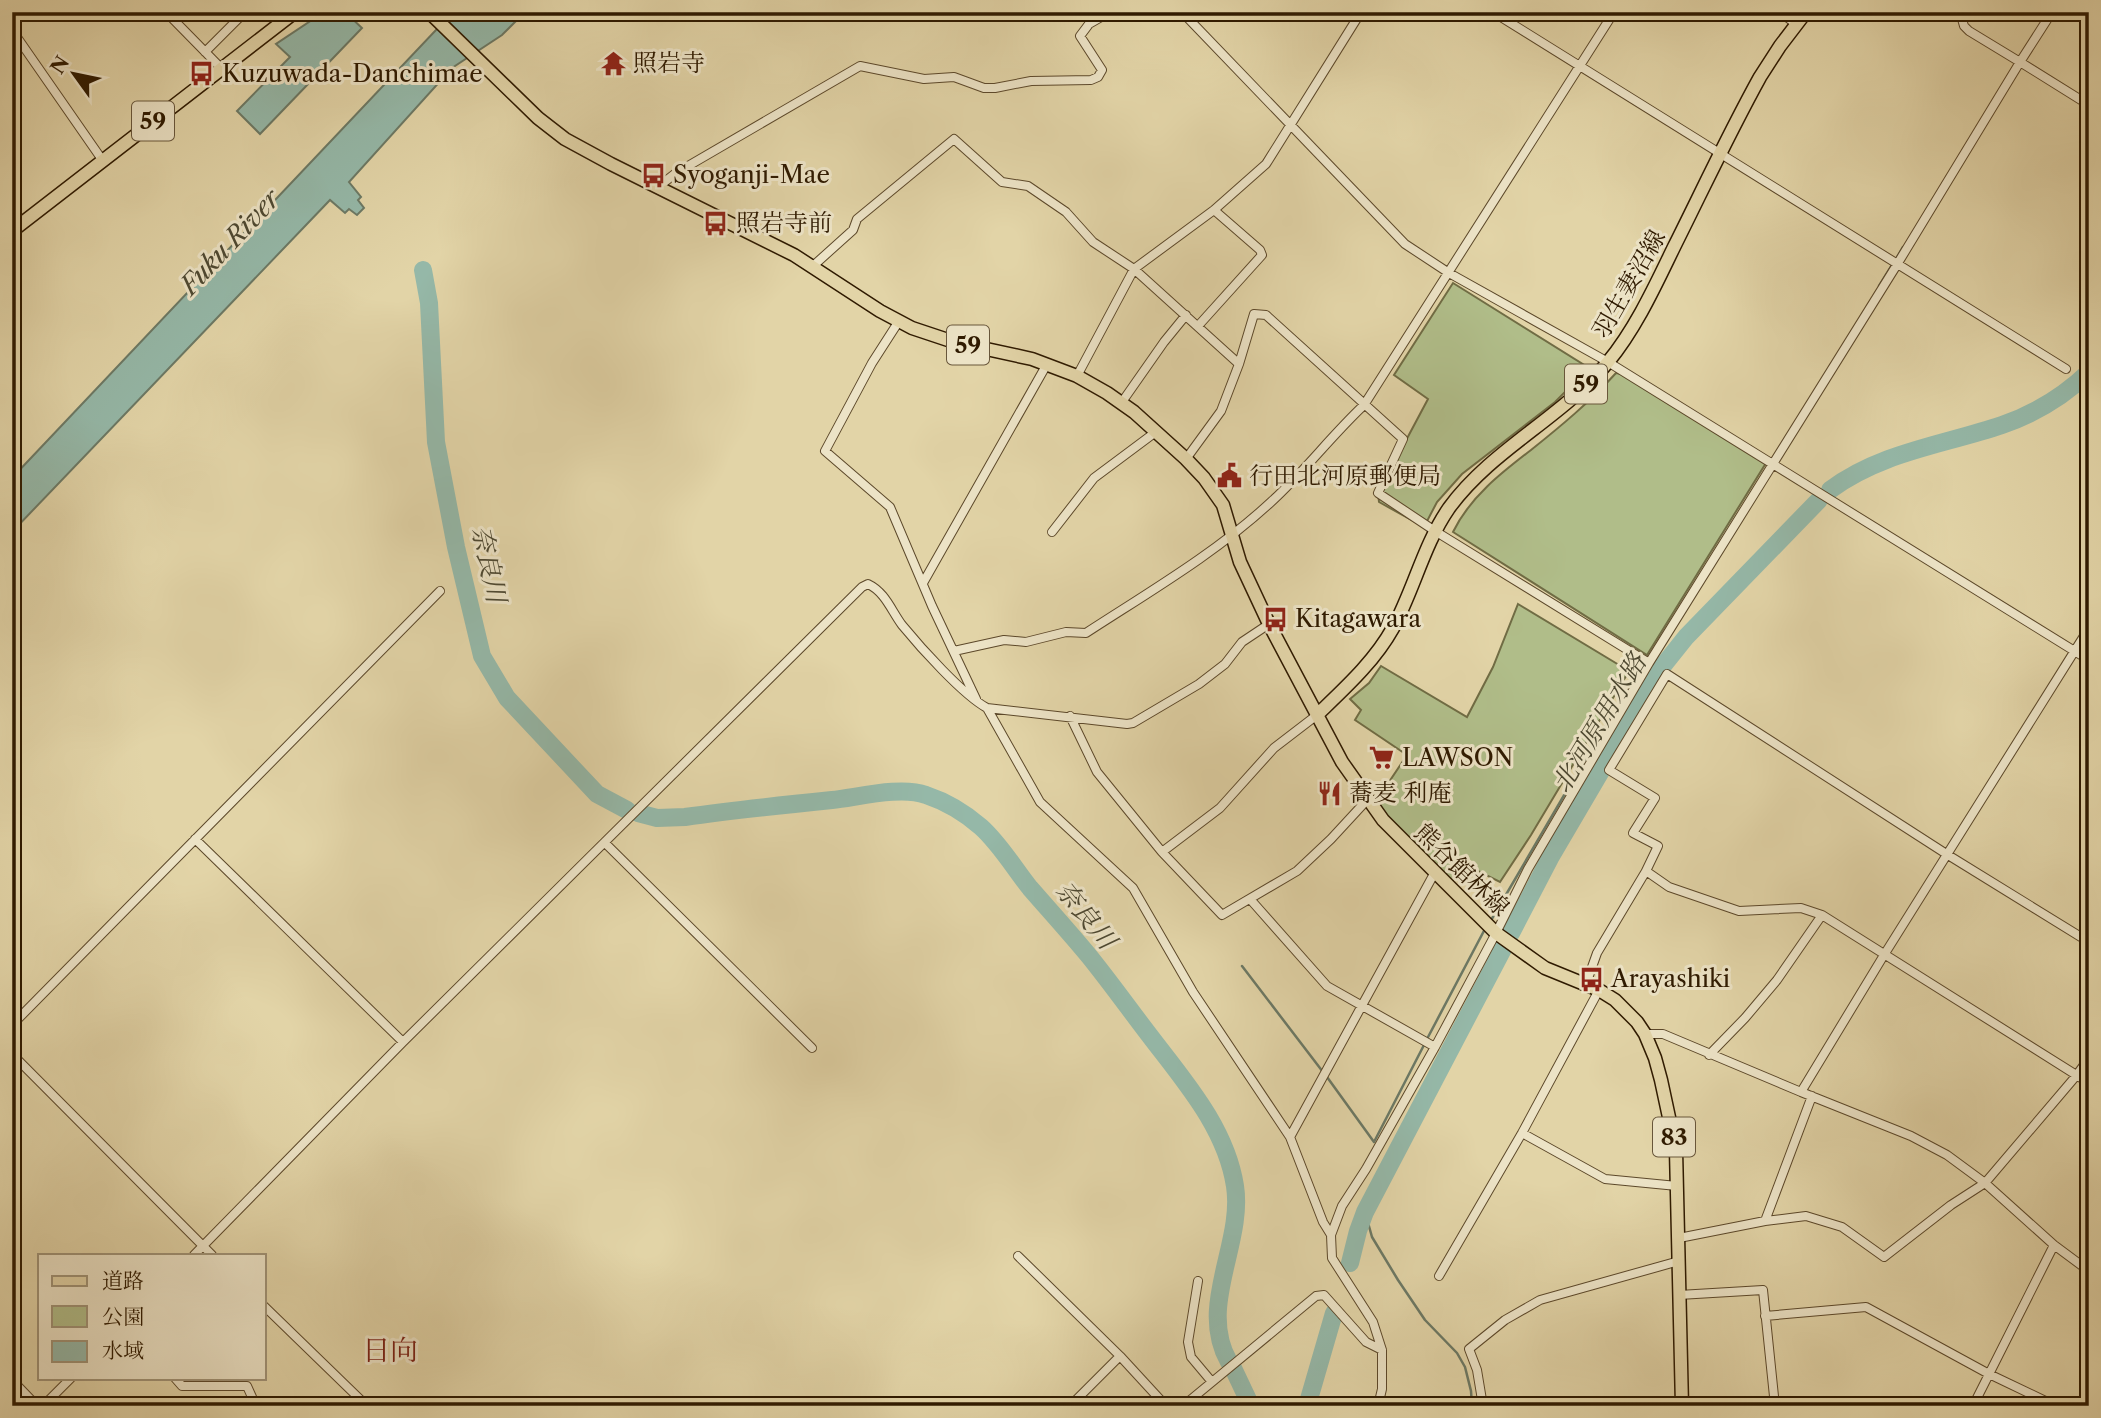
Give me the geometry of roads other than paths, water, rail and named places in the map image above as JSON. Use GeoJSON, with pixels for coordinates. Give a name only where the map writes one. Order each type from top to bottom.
{"type":"FeatureCollection","features":[{"type":"Feature","properties":{"kind":"main road","name":"59"},"geometry":{"type":"LineString","coordinates":[[12,231],[295,12]]}},
{"type":"Feature","properties":{"kind":"main road","name":"59"},"geometry":{"type":"LineString","coordinates":[[429,12],[499,82],[565,139],[755,234],[813,266],[899,321],[937,338],[1047,364],[1077,376],[1122,402],[1186,458],[1223,505],[1247,577],[1317,715]]}},
{"type":"Feature","properties":{"kind":"main road","name":"羽生妻沼線"},"geometry":{"type":"LineString","coordinates":[[1317,715],[1363,670],[1383,644],[1447,511],[1477,476],[1566,404],[1608,362],[1647,302],[1760,78],[1806,12]]}},
{"type":"Feature","properties":{"kind":"main road","name":"熊谷館林線"},"geometry":{"type":"LineString","coordinates":[[1317,715],[1342,762],[1367,800],[1396,834],[1513,946],[1545,968],[1586,984]]}},
{"type":"Feature","properties":{"kind":"main road","name":"83"},"geometry":{"type":"LineString","coordinates":[[1586,984],[1600,990],[1627,1011],[1645,1034],[1655,1058],[1667,1103],[1676,1150],[1682,1406]]}},
{"type":"Feature","properties":{"kind":"street"},"geometry":{"type":"LineString","coordinates":[[166,12],[221,68]]}},
{"type":"Feature","properties":{"kind":"street"},"geometry":{"type":"LineString","coordinates":[[205,52],[244,12]]}},
{"type":"Feature","properties":{"kind":"street"},"geometry":{"type":"LineString","coordinates":[[658,187],[676,173],[860,66],[924,79],[954,77],[984,88],[1031,81],[1091,80],[1098,77],[1102,70],[1080,36],[1089,24],[1110,12]]}},
{"type":"Feature","properties":{"kind":"street"},"geometry":{"type":"LineString","coordinates":[[1182,12],[1405,244],[1449,274],[1608,362],[2089,660]]}},
{"type":"Feature","properties":{"kind":"street"},"geometry":{"type":"LineString","coordinates":[[1077,376],[1134,268],[1214,210],[1266,164],[1361,12]]}},
{"type":"Feature","properties":{"kind":"street"},"geometry":{"type":"LineString","coordinates":[[1493,12],[2066,369]]}},
{"type":"Feature","properties":{"kind":"street"},"geometry":{"type":"LineString","coordinates":[[954,651],[1004,640],[1026,642],[1066,632],[1086,633],[1190,565],[1271,502],[1364,405],[1614,12]]}},
{"type":"Feature","properties":{"kind":"street"},"geometry":{"type":"LineString","coordinates":[[1780,12],[1796,24]]}},
{"type":"Feature","properties":{"kind":"street"},"geometry":{"type":"LineString","coordinates":[[1960,12],[1964,26],[1969,31],[2089,105]]}},
{"type":"Feature","properties":{"kind":"street"},"geometry":{"type":"LineString","coordinates":[[1378,1406],[1382,1389],[1382,1350],[1373,1322],[1332,1258],[1331,1235],[1342,1206],[1366,1169],[1498,934],[1528,869],[1649,663],[2052,12]]}},
{"type":"Feature","properties":{"kind":"street"},"geometry":{"type":"LineString","coordinates":[[12,30],[103,161]]}},
{"type":"Feature","properties":{"kind":"street"},"geometry":{"type":"LineString","coordinates":[[813,266],[853,230],[857,219],[954,139],[1002,183],[1028,186],[1066,212],[1093,242],[1134,268],[1239,364]]}},
{"type":"Feature","properties":{"kind":"street"},"geometry":{"type":"LineString","coordinates":[[1198,326],[1262,255],[1214,210]]}},
{"type":"Feature","properties":{"kind":"street"},"geometry":{"type":"LineString","coordinates":[[1186,458],[1221,411],[1254,314],[1266,315],[1403,439],[1378,493],[1649,663]]}},
{"type":"Feature","properties":{"kind":"street"},"geometry":{"type":"LineString","coordinates":[[1122,402],[1185,315]]}},
{"type":"Feature","properties":{"kind":"street"},"geometry":{"type":"LineString","coordinates":[[899,321],[872,363],[825,451],[890,507],[932,606],[978,703]]}},
{"type":"Feature","properties":{"kind":"street"},"geometry":{"type":"LineString","coordinates":[[923,583],[1047,364]]}},
{"type":"Feature","properties":{"kind":"street"},"geometry":{"type":"LineString","coordinates":[[1052,532],[1094,478],[1157,431]]}},
{"type":"Feature","properties":{"kind":"street"},"geometry":{"type":"LineString","coordinates":[[195,1254],[403,1042],[862,587],[868,584],[877,588],[902,625],[978,703],[987,708],[1127,724],[1199,684],[1225,664],[1242,642],[1269,624]]}},
{"type":"Feature","properties":{"kind":"street"},"geometry":{"type":"LineString","coordinates":[[12,1025],[440,591]]}},
{"type":"Feature","properties":{"kind":"street"},"geometry":{"type":"LineString","coordinates":[[1801,1092],[2089,628]]}},
{"type":"Feature","properties":{"kind":"street"},"geometry":{"type":"LineString","coordinates":[[1586,984],[1597,953],[1658,846],[1633,833],[1655,798],[1609,770],[1667,674],[1948,855],[2089,942]]}},
{"type":"Feature","properties":{"kind":"street"},"geometry":{"type":"LineString","coordinates":[[987,708],[1040,802],[1133,888],[1193,992],[1290,1138],[1323,1222],[1331,1235]]}},
{"type":"Feature","properties":{"kind":"street"},"geometry":{"type":"LineString","coordinates":[[1162,852],[1220,808],[1274,748],[1317,715]]}},
{"type":"Feature","properties":{"kind":"street"},"geometry":{"type":"LineString","coordinates":[[1070,716],[1097,772],[1162,852],[1222,915],[1297,871],[1367,800]]}},
{"type":"Feature","properties":{"kind":"street"},"geometry":{"type":"LineString","coordinates":[[195,839],[403,1042]]}},
{"type":"Feature","properties":{"kind":"street"},"geometry":{"type":"LineString","coordinates":[[605,843],[811,1048]]}},
{"type":"Feature","properties":{"kind":"street"},"geometry":{"type":"LineString","coordinates":[[1646,871],[1670,887],[1739,911],[1801,908],[1822,915],[2089,1083]]}},
{"type":"Feature","properties":{"kind":"street"},"geometry":{"type":"LineString","coordinates":[[1290,1138],[1435,872]]}},
{"type":"Feature","properties":{"kind":"street"},"geometry":{"type":"LineString","coordinates":[[1250,900],[1327,986],[1435,1047]]}},
{"type":"Feature","properties":{"kind":"street"},"geometry":{"type":"LineString","coordinates":[[1709,1055],[1777,980],[1822,915]]}},
{"type":"Feature","properties":{"kind":"street"},"geometry":{"type":"LineString","coordinates":[[1439,1276],[1522,1133],[1600,990]]}},
{"type":"Feature","properties":{"kind":"street"},"geometry":{"type":"LineString","coordinates":[[1645,1034],[1664,1034],[1709,1055],[1911,1136],[1947,1155],[1985,1183],[2054,1245],[2089,1271]]}},
{"type":"Feature","properties":{"kind":"street"},"geometry":{"type":"LineString","coordinates":[[12,1054],[211,1254]]}},
{"type":"Feature","properties":{"kind":"street"},"geometry":{"type":"LineString","coordinates":[[1679,1238],[1806,1216],[1842,1227],[1884,1257],[1985,1183],[2089,1058]]}},
{"type":"Feature","properties":{"kind":"street"},"geometry":{"type":"LineString","coordinates":[[1765,1221],[1812,1096]]}},
{"type":"Feature","properties":{"kind":"street"},"geometry":{"type":"LineString","coordinates":[[1522,1133],[1605,1179],[1677,1186]]}},
{"type":"Feature","properties":{"kind":"street"},"geometry":{"type":"LineString","coordinates":[[1973,1406],[2054,1245]]}},
{"type":"Feature","properties":{"kind":"street"},"geometry":{"type":"LineString","coordinates":[[1018,1256],[1120,1356],[1166,1406]]}},
{"type":"Feature","properties":{"kind":"street"},"geometry":{"type":"LineString","coordinates":[[1483,1406],[1483,1395],[1469,1349],[1505,1320],[1540,1300],[1679,1261]]}},
{"type":"Feature","properties":{"kind":"street"},"geometry":{"type":"LineString","coordinates":[[1199,1281],[1188,1342],[1191,1357],[1215,1379]]}},
{"type":"Feature","properties":{"kind":"street"},"geometry":{"type":"LineString","coordinates":[[1679,1295],[1763,1290],[1775,1406]]}},
{"type":"Feature","properties":{"kind":"street"},"geometry":{"type":"LineString","coordinates":[[1183,1406],[1316,1296],[1324,1296],[1366,1342],[1382,1350]]}},
{"type":"Feature","properties":{"kind":"street"},"geometry":{"type":"LineString","coordinates":[[1765,1316],[1866,1307],[1989,1374],[2056,1406]]}},
{"type":"Feature","properties":{"kind":"street"},"geometry":{"type":"LineString","coordinates":[[266,1308],[367,1406]]}},
{"type":"Feature","properties":{"kind":"street"},"geometry":{"type":"LineString","coordinates":[[1070,1406],[1120,1356]]}},
{"type":"Feature","properties":{"kind":"street"},"geometry":{"type":"LineString","coordinates":[[12,1380],[37,1406]]}},
{"type":"Feature","properties":{"kind":"street"},"geometry":{"type":"LineString","coordinates":[[43,1406],[69,1380]]}},
{"type":"Feature","properties":{"kind":"street"},"geometry":{"type":"LineString","coordinates":[[177,1380],[183,1386],[247,1386],[256,1406]]}},
{"type":"Feature","properties":{"kind":"water"},"geometry":{"type":"Polygon","coordinates":[[[324,12],[345,12],[362,28],[260,134],[237,111],[290,57],[276,44],[324,12]]]}},
{"type":"Feature","properties":{"kind":"water"},"geometry":{"type":"Polygon","coordinates":[[[453,12],[525,12],[502,35],[452,68],[349,182],[361,197],[358,200],[364,208],[357,215],[349,209],[345,213],[330,200],[12,532],[12,478],[453,12]]]}},
{"type":"Feature","properties":{"kind":"waterway"},"geometry":{"type":"LineString","coordinates":[[1896,259],[1903,247]]}},
{"type":"Feature","properties":{"kind":"waterway"},"geometry":{"type":"LineString","coordinates":[[1879,286],[1892,265]]}},
{"type":"Feature","properties":{"kind":"waterway","name":"奈良川"},"geometry":{"type":"LineString","coordinates":[[423,270],[429,303],[436,442],[456,547],[482,656],[507,698],[597,794],[627,810]]}},
{"type":"Feature","properties":{"kind":"waterway","name":"北河原用水路"},"geometry":{"type":"LineString","coordinates":[[1830,490],[1850,477],[1891,458],[2002,425],[2026,415],[2059,396],[2089,372]]}},
{"type":"Feature","properties":{"kind":"waterway","name":"北河原用水路"},"geometry":{"type":"LineString","coordinates":[[1511,933],[1550,858],[1662,667],[1686,637],[1819,500]]}},
{"type":"Feature","properties":{"kind":"waterway"},"geometry":{"type":"LineString","coordinates":[[1490,922],[1628,690]]}},
{"type":"Feature","properties":{"kind":"waterway","name":"奈良川"},"geometry":{"type":"LineString","coordinates":[[638,813],[657,818],[685,817],[905,792],[926,795],[941,801],[981,827],[1082,947],[1190,1088],[1223,1145],[1235,1186],[1236,1208],[1219,1297],[1220,1341],[1229,1362]]}},
{"type":"Feature","properties":{"kind":"waterway"},"geometry":{"type":"LineString","coordinates":[[1427,1039],[1486,927]]}},
{"type":"Feature","properties":{"kind":"waterway","name":"北河原用水路"},"geometry":{"type":"LineString","coordinates":[[1350,1263],[1365,1212],[1504,947]]}},
{"type":"Feature","properties":{"kind":"waterway"},"geometry":{"type":"LineString","coordinates":[[1242,966],[1323,1072]]}},
{"type":"Feature","properties":{"kind":"waterway"},"geometry":{"type":"LineString","coordinates":[[1327,1077],[1374,1142],[1424,1045]]}},
{"type":"Feature","properties":{"kind":"waterway"},"geometry":{"type":"LineString","coordinates":[[1365,1212],[1372,1237],[1398,1280],[1425,1320],[1457,1353],[1465,1367],[1472,1406]]}},
{"type":"Feature","properties":{"kind":"waterway","name":"北河原用水路"},"geometry":{"type":"LineString","coordinates":[[1307,1406],[1334,1313]]}},
{"type":"Feature","properties":{"kind":"waterway","name":"奈良川"},"geometry":{"type":"LineString","coordinates":[[1233,1368],[1251,1406]]}},
{"type":"Feature","properties":{"kind":"place","name":"照岩寺"},"geometry":{"type":"Point","coordinates":[613,63]}},
{"type":"Feature","properties":{"kind":"place","name":"Kuzuwada-Danchimae"},"geometry":{"type":"Point","coordinates":[202,74]}},
{"type":"Feature","properties":{"kind":"place","name":"Syoganji-Mae"},"geometry":{"type":"Point","coordinates":[653,175]}},
{"type":"Feature","properties":{"kind":"place","name":"照岩寺前"},"geometry":{"type":"Point","coordinates":[716,223]}},
{"type":"Feature","properties":{"kind":"place","name":"行田北河原郵便局"},"geometry":{"type":"Point","coordinates":[1229,476]}},
{"type":"Feature","properties":{"kind":"place","name":"Kitagawara"},"geometry":{"type":"Point","coordinates":[1275,619]}},
{"type":"Feature","properties":{"kind":"place","name":"LAWSON"},"geometry":{"type":"Point","coordinates":[1382,758]}},
{"type":"Feature","properties":{"kind":"place","name":"蕎麦 利庵"},"geometry":{"type":"Point","coordinates":[1329,793]}},
{"type":"Feature","properties":{"kind":"place","name":"Arayashiki"},"geometry":{"type":"Point","coordinates":[1591,979]}},
{"type":"Feature","properties":{"kind":"district","name":"日向"},"geometry":{"type":"Point","coordinates":[390,1350]}},
{"type":"Feature","properties":{"kind":"water label","name":"Fuku River"},"geometry":{"type":"Point","coordinates":[230,242]}}]}
